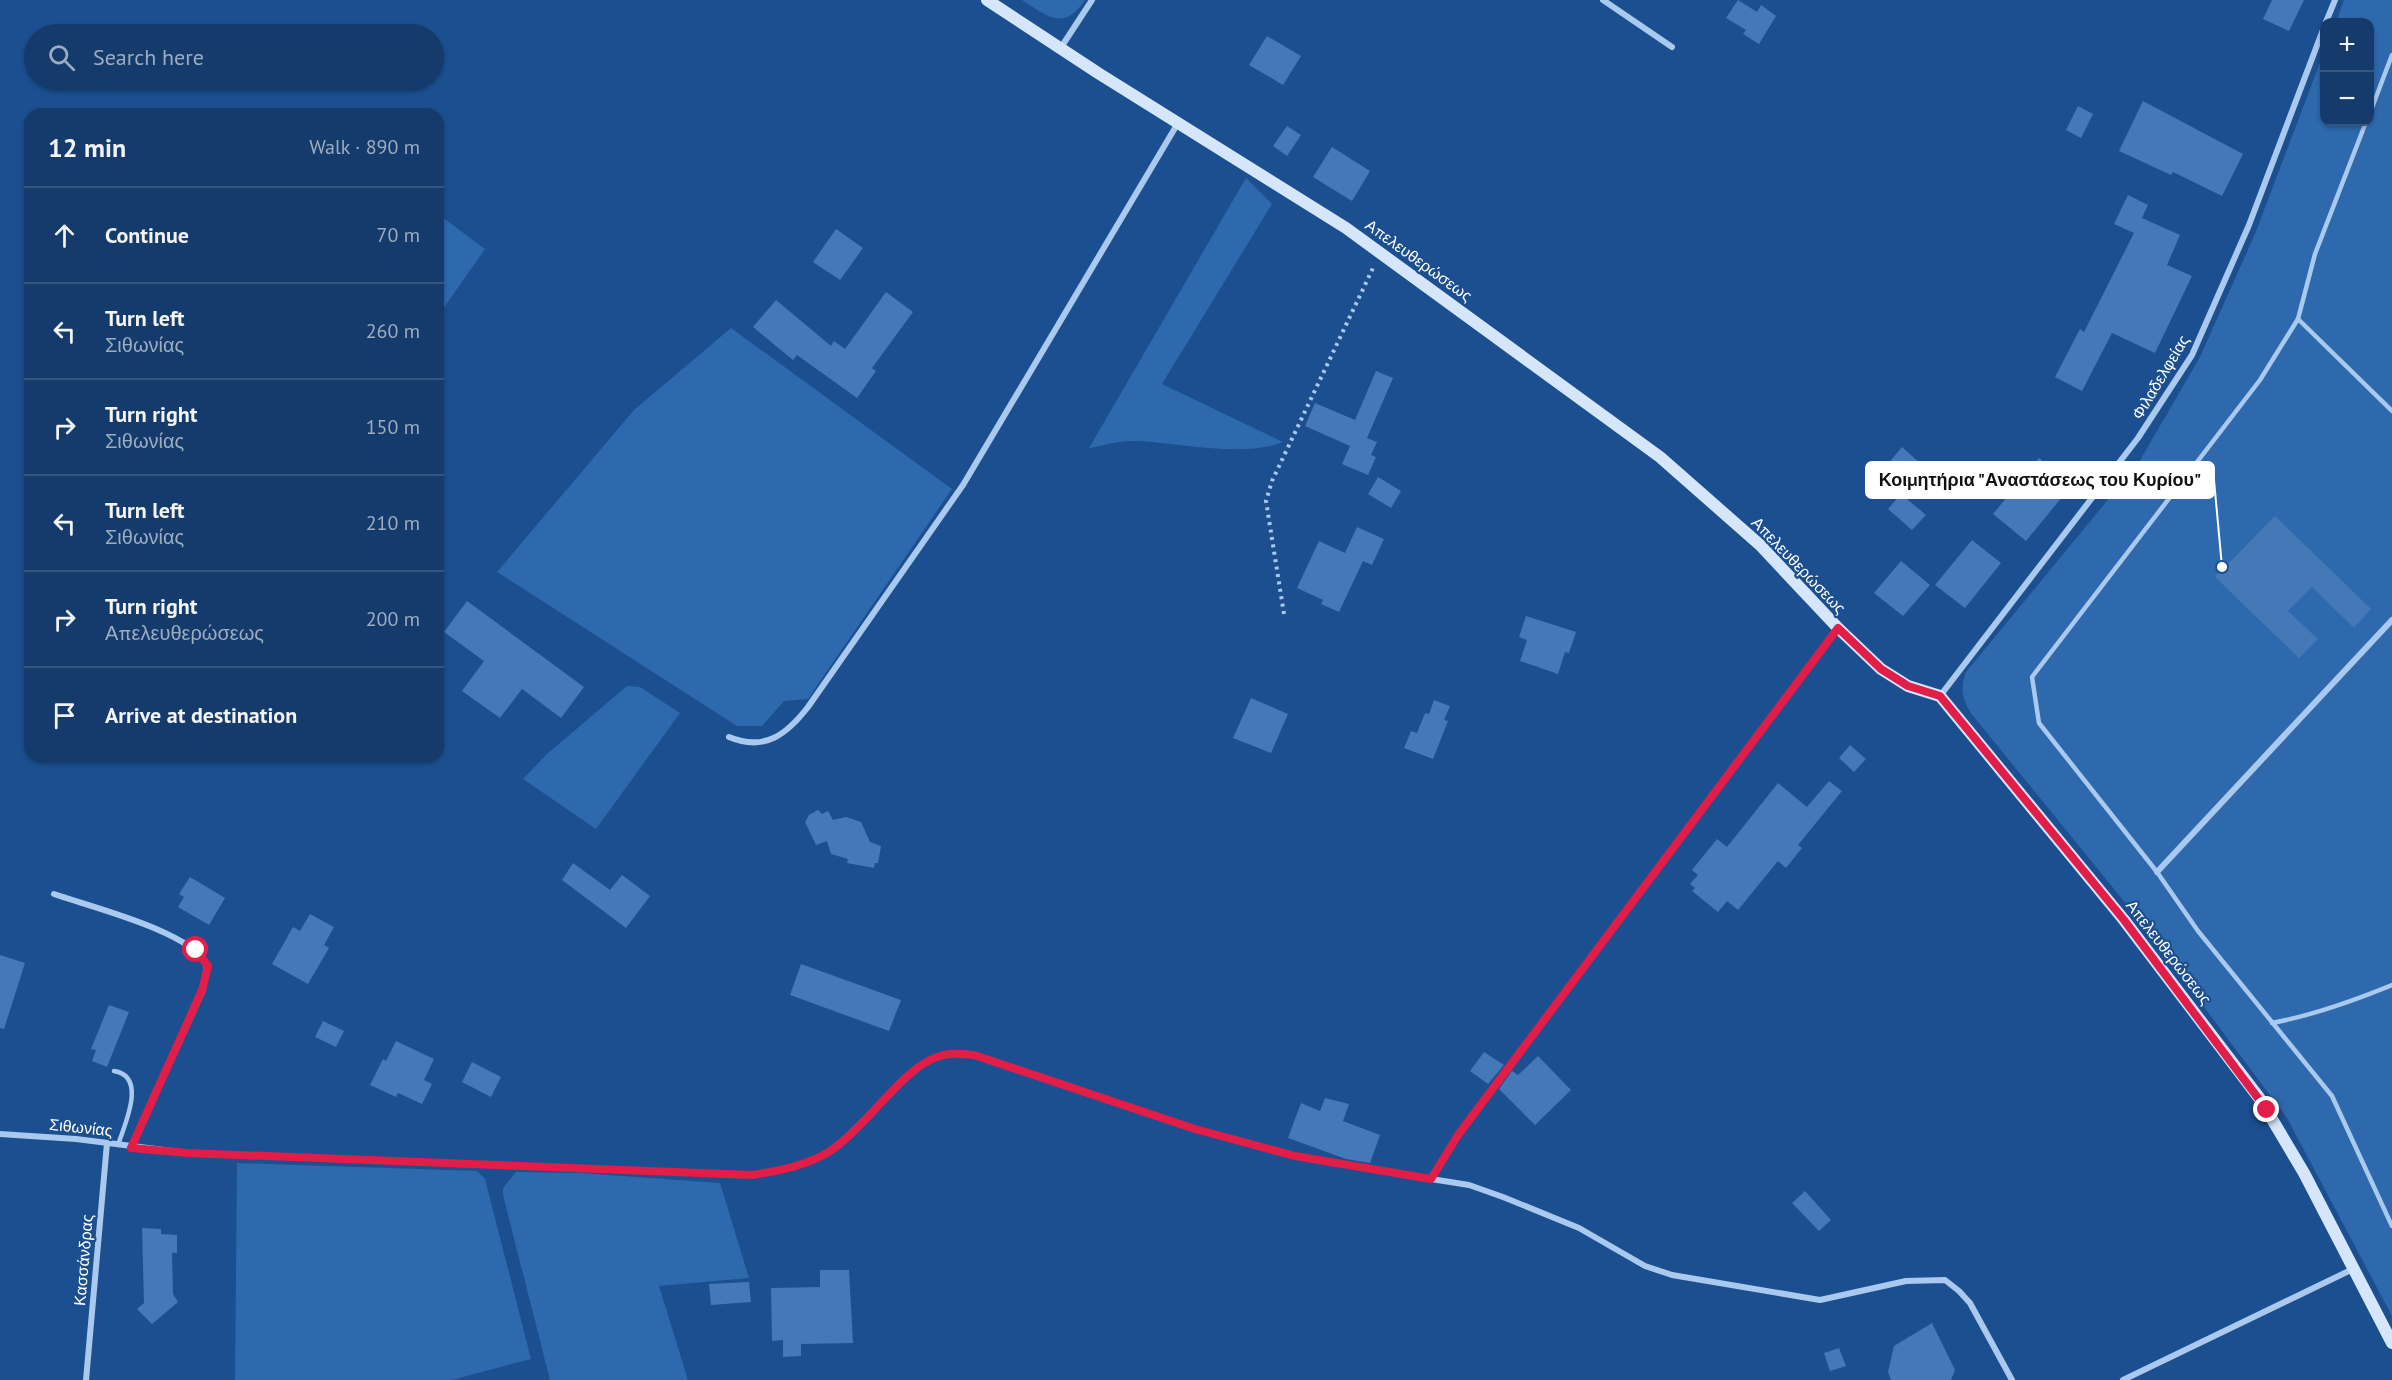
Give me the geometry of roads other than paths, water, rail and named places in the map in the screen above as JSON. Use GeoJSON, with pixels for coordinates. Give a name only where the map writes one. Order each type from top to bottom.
{"type":"FeatureCollection","features":[{"type":"Feature","properties":{"kind":"street","name":"Απελευθερώσεως"},"geometry":{"type":"LineString","coordinates":[[987,0],[1060,49],[1346,228],[1660,457],[1760,545],[1838,628],[1881,669],[1908,686],[1940,696],[2124,920],[2230,1058],[2276,1125],[2392,1343]]}},
{"type":"Feature","properties":{"kind":"street"},"geometry":{"type":"LineString","coordinates":[[1060,49],[1092,0]]}},
{"type":"Feature","properties":{"kind":"street"},"geometry":{"type":"LineString","coordinates":[[1603,0],[1672,47]]}},
{"type":"Feature","properties":{"kind":"street"},"geometry":{"type":"LineString","coordinates":[[2328,18],[2335,0]]}},
{"type":"Feature","properties":{"kind":"street","name":"Φιλαδελφείας"},"geometry":{"type":"LineString","coordinates":[[1940,696],[2138,438],[2192,355],[2249,225],[2320,40]]}},
{"type":"Feature","properties":{"kind":"street"},"geometry":{"type":"LineString","coordinates":[[729,737],[758,744],[778,737],[792,727],[820,690],[963,485],[1178,123]]}},
{"type":"Feature","properties":{"kind":"street"},"geometry":{"type":"LineString","coordinates":[[2157,872],[2392,620]]}},
{"type":"Feature","properties":{"kind":"street"},"geometry":{"type":"LineString","coordinates":[[1431,1179],[1458,1135],[1838,628]]}},
{"type":"Feature","properties":{"kind":"street"},"geometry":{"type":"LineString","coordinates":[[54,894],[172,936],[196,950],[207,964],[202,990],[131,1148]]}},
{"type":"Feature","properties":{"kind":"street","name":"Σιθωνίας"},"geometry":{"type":"LineString","coordinates":[[0,1134],[198,1154],[752,1175],[792,1167],[828,1152],[846,1139],[919,1067],[937,1057],[956,1053],[974,1055],[1195,1129],[1295,1156],[1469,1185],[1579,1228],[1645,1266],[1672,1275],[1820,1300],[1906,1281],[1945,1280],[1970,1303],[2012,1380]]}},
{"type":"Feature","properties":{"kind":"street","name":"Κασσάνδρας"},"geometry":{"type":"LineString","coordinates":[[86,1380],[107,1143]]}},
{"type":"Feature","properties":{"kind":"street"},"geometry":{"type":"LineString","coordinates":[[2123,1380],[2354,1268]]}},
{"type":"Feature","properties":{"kind":"lane"},"geometry":{"type":"LineString","coordinates":[[2374,102],[2392,55]]}},
{"type":"Feature","properties":{"kind":"lane"},"geometry":{"type":"LineString","coordinates":[[2364,126],[2315,254],[2298,319],[2260,380],[2032,677],[2039,723],[2157,872],[2198,931],[2332,1096],[2392,1226]]}},
{"type":"Feature","properties":{"kind":"lane"},"geometry":{"type":"LineString","coordinates":[[2298,319],[2392,411]]}},
{"type":"Feature","properties":{"kind":"lane"},"geometry":{"type":"LineString","coordinates":[[2272,1023],[2331,1008],[2392,985]]}},
{"type":"Feature","properties":{"kind":"lane"},"geometry":{"type":"LineString","coordinates":[[114,1071],[121,1072],[128,1079],[133,1091],[118,1145]]}},
{"type":"Feature","properties":{"kind":"place","name":"Κοιμητήρια \"Αναστάσεως του Κυρίου\""},"geometry":{"type":"Point","coordinates":[2222,567]}}]}
